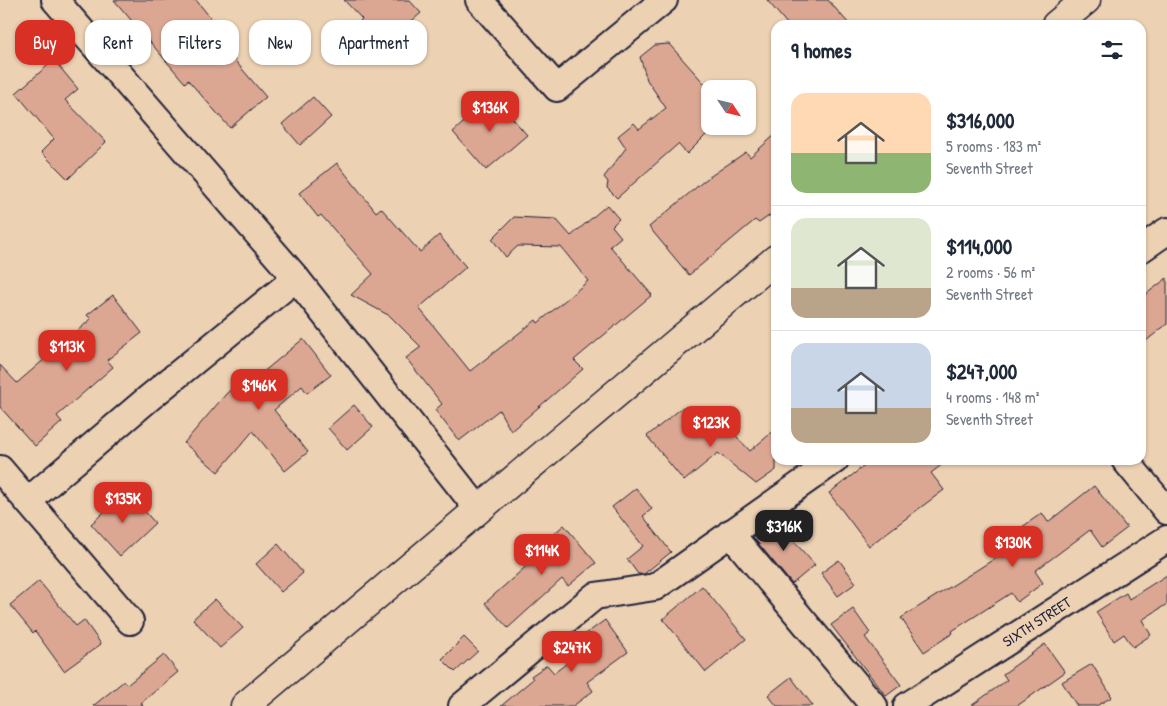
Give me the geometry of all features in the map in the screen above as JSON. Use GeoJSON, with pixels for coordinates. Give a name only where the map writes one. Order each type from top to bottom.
{"type":"FeatureCollection","features":[{"type":"Feature","properties":{"kind":"main road"},"geometry":{"type":"LineString","coordinates":[[1062,20],[1086,0]]}},
{"type":"Feature","properties":{"kind":"main road"},"geometry":{"type":"LineString","coordinates":[[245,706],[771,263]]}},
{"type":"Feature","properties":{"kind":"street"},"geometry":{"type":"LineString","coordinates":[[55,0],[296,278],[478,509]]}},
{"type":"Feature","properties":{"kind":"street"},"geometry":{"type":"LineString","coordinates":[[479,0],[557,88],[664,0]]}},
{"type":"Feature","properties":{"kind":"street"},"geometry":{"type":"LineString","coordinates":[[1146,246],[1167,231]]}},
{"type":"Feature","properties":{"kind":"street"},"geometry":{"type":"LineString","coordinates":[[28,501],[149,398],[296,278]]}},
{"type":"Feature","properties":{"kind":"street"},"geometry":{"type":"LineString","coordinates":[[462,706],[595,596],[655,587],[828,465]]}},
{"type":"Feature","properties":{"kind":"street"},"geometry":{"type":"LineString","coordinates":[[1129,465],[1167,511]]}},
{"type":"Feature","properties":{"kind":"street"},"geometry":{"type":"LineString","coordinates":[[0,469],[130,621]]}},
{"type":"Feature","properties":{"kind":"street"},"geometry":{"type":"LineString","coordinates":[[730,533],[874,706]]}},
{"type":"Feature","properties":{"kind":"street","name":"SIXTH STREET"},"geometry":{"type":"LineString","coordinates":[[907,706],[1167,539]]}},
{"type":"Feature","properties":{"kind":"building"},"geometry":{"type":"Polygon","coordinates":[[[114,0],[196,0],[212,20],[161,20],[161,55],[151,43],[151,20],[131,20],[114,0]]]}},
{"type":"Feature","properties":{"kind":"building"},"geometry":{"type":"Polygon","coordinates":[[[344,0],[409,0],[421,13],[413,20],[362,19],[344,0]]]}},
{"type":"Feature","properties":{"kind":"building"},"geometry":{"type":"Polygon","coordinates":[[[767,0],[828,0],[846,20],[784,20],[767,0]]]}},
{"type":"Feature","properties":{"kind":"building"},"geometry":{"type":"Polygon","coordinates":[[[669,44],[701,80],[701,135],[706,135],[687,154],[678,144],[617,198],[607,188],[608,182],[604,177],[626,148],[618,136],[634,123],[639,129],[666,108],[647,80],[640,57],[655,45],[669,44]]]}},
{"type":"Feature","properties":{"kind":"building"},"geometry":{"type":"Polygon","coordinates":[[[48,65],[58,65],[78,89],[65,100],[106,142],[68,179],[41,152],[54,139],[16,93],[48,65]]]}},
{"type":"Feature","properties":{"kind":"building"},"geometry":{"type":"Polygon","coordinates":[[[170,65],[239,65],[266,97],[230,128],[188,80],[185,83],[170,65]]]}},
{"type":"Feature","properties":{"kind":"building"},"geometry":{"type":"Polygon","coordinates":[[[493,96],[527,135],[486,170],[453,132],[493,96]]]}},
{"type":"Feature","properties":{"kind":"building"},"geometry":{"type":"Polygon","coordinates":[[[313,97],[331,117],[300,145],[282,124],[313,97]]]}},
{"type":"Feature","properties":{"kind":"building"},"geometry":{"type":"Polygon","coordinates":[[[771,138],[771,215],[759,223],[755,220],[689,275],[649,227],[705,180],[746,152],[750,157],[771,138]]]}},
{"type":"Feature","properties":{"kind":"building"},"geometry":{"type":"Polygon","coordinates":[[[337,163],[376,212],[381,208],[420,252],[439,235],[466,267],[419,308],[470,371],[536,320],[538,323],[588,281],[561,247],[518,246],[506,257],[492,239],[514,217],[556,219],[571,236],[607,205],[619,219],[612,226],[621,237],[610,246],[652,295],[574,360],[583,369],[511,431],[499,410],[459,441],[435,410],[442,404],[406,358],[421,347],[390,316],[351,295],[373,274],[321,215],[318,217],[299,193],[337,163]]]}},
{"type":"Feature","properties":{"kind":"building"},"geometry":{"type":"Polygon","coordinates":[[[1167,278],[1167,324],[1146,341],[1146,294],[1167,278]]]}},
{"type":"Feature","properties":{"kind":"building"},"geometry":{"type":"Polygon","coordinates":[[[113,295],[142,333],[107,360],[113,367],[57,416],[62,422],[35,446],[0,407],[0,365],[17,383],[91,319],[87,315],[113,295]]]}},
{"type":"Feature","properties":{"kind":"building"},"geometry":{"type":"Polygon","coordinates":[[[303,339],[331,375],[307,393],[302,386],[274,410],[308,452],[285,471],[253,431],[218,472],[184,443],[226,394],[251,372],[256,378],[303,339]]]}},
{"type":"Feature","properties":{"kind":"building"},"geometry":{"type":"Polygon","coordinates":[[[354,405],[373,427],[347,450],[328,428],[354,405]]]}},
{"type":"Feature","properties":{"kind":"building"},"geometry":{"type":"Polygon","coordinates":[[[683,407],[710,441],[714,412],[750,451],[771,433],[771,465],[776,465],[776,470],[756,484],[718,453],[684,481],[647,436],[683,407]]]}},
{"type":"Feature","properties":{"kind":"building"},"geometry":{"type":"Polygon","coordinates":[[[865,465],[941,465],[931,473],[944,490],[869,546],[829,493],[865,465]]]}},
{"type":"Feature","properties":{"kind":"building"},"geometry":{"type":"Polygon","coordinates":[[[1094,486],[1127,528],[1102,547],[1090,530],[1035,571],[1043,583],[1017,602],[1011,593],[952,631],[953,633],[924,652],[901,618],[991,561],[1023,537],[1018,530],[1042,513],[1048,522],[1094,486]]]}},
{"type":"Feature","properties":{"kind":"building"},"geometry":{"type":"Polygon","coordinates":[[[636,488],[652,509],[643,516],[671,552],[644,574],[638,574],[627,559],[643,546],[612,507],[636,488]]]}},
{"type":"Feature","properties":{"kind":"building"},"geometry":{"type":"Polygon","coordinates":[[[127,491],[155,523],[120,556],[91,524],[127,491]]]}},
{"type":"Feature","properties":{"kind":"building"},"geometry":{"type":"Polygon","coordinates":[[[775,520],[815,565],[792,584],[753,537],[775,520]]]}},
{"type":"Feature","properties":{"kind":"building"},"geometry":{"type":"Polygon","coordinates":[[[564,525],[596,563],[568,586],[562,579],[508,628],[485,603],[540,554],[536,549],[564,525]]]}},
{"type":"Feature","properties":{"kind":"building"},"geometry":{"type":"Polygon","coordinates":[[[278,544],[303,573],[281,592],[256,564],[278,544]]]}},
{"type":"Feature","properties":{"kind":"building"},"geometry":{"type":"Polygon","coordinates":[[[839,560],[856,583],[838,596],[821,573],[839,560]]]}},
{"type":"Feature","properties":{"kind":"building"},"geometry":{"type":"Polygon","coordinates":[[[1167,575],[1167,604],[1142,620],[1151,635],[1133,647],[1124,634],[1114,641],[1096,612],[1126,593],[1129,599],[1167,575]]]}},
{"type":"Feature","properties":{"kind":"building"},"geometry":{"type":"Polygon","coordinates":[[[39,581],[76,626],[84,620],[101,644],[64,671],[35,631],[33,633],[10,605],[39,581]]]}},
{"type":"Feature","properties":{"kind":"building"},"geometry":{"type":"Polygon","coordinates":[[[702,586],[746,639],[706,672],[663,619],[702,586]]]}},
{"type":"Feature","properties":{"kind":"building"},"geometry":{"type":"Polygon","coordinates":[[[215,599],[243,628],[220,648],[193,619],[215,599]]]}},
{"type":"Feature","properties":{"kind":"building"},"geometry":{"type":"Polygon","coordinates":[[[853,609],[870,633],[865,637],[901,685],[886,696],[831,625],[853,609]]]}},
{"type":"Feature","properties":{"kind":"building"},"geometry":{"type":"Polygon","coordinates":[[[605,620],[628,652],[587,682],[593,691],[573,706],[501,706],[533,679],[531,676],[547,665],[554,673],[586,649],[579,639],[605,620]]]}},
{"type":"Feature","properties":{"kind":"building"},"geometry":{"type":"Polygon","coordinates":[[[464,637],[478,651],[455,672],[442,659],[464,637]]]}},
{"type":"Feature","properties":{"kind":"building"},"geometry":{"type":"Polygon","coordinates":[[[1045,644],[1065,672],[1017,706],[971,706],[1007,680],[1003,674],[1045,644]]]}},
{"type":"Feature","properties":{"kind":"building"},"geometry":{"type":"Polygon","coordinates":[[[164,655],[178,672],[141,703],[143,706],[93,706],[124,681],[127,685],[164,655]]]}},
{"type":"Feature","properties":{"kind":"building"},"geometry":{"type":"Polygon","coordinates":[[[1092,664],[1112,697],[1096,706],[1077,706],[1062,682],[1092,664]]]}},
{"type":"Feature","properties":{"kind":"building"},"geometry":{"type":"Polygon","coordinates":[[[791,677],[813,706],[777,706],[768,695],[791,677]]]}}]}
